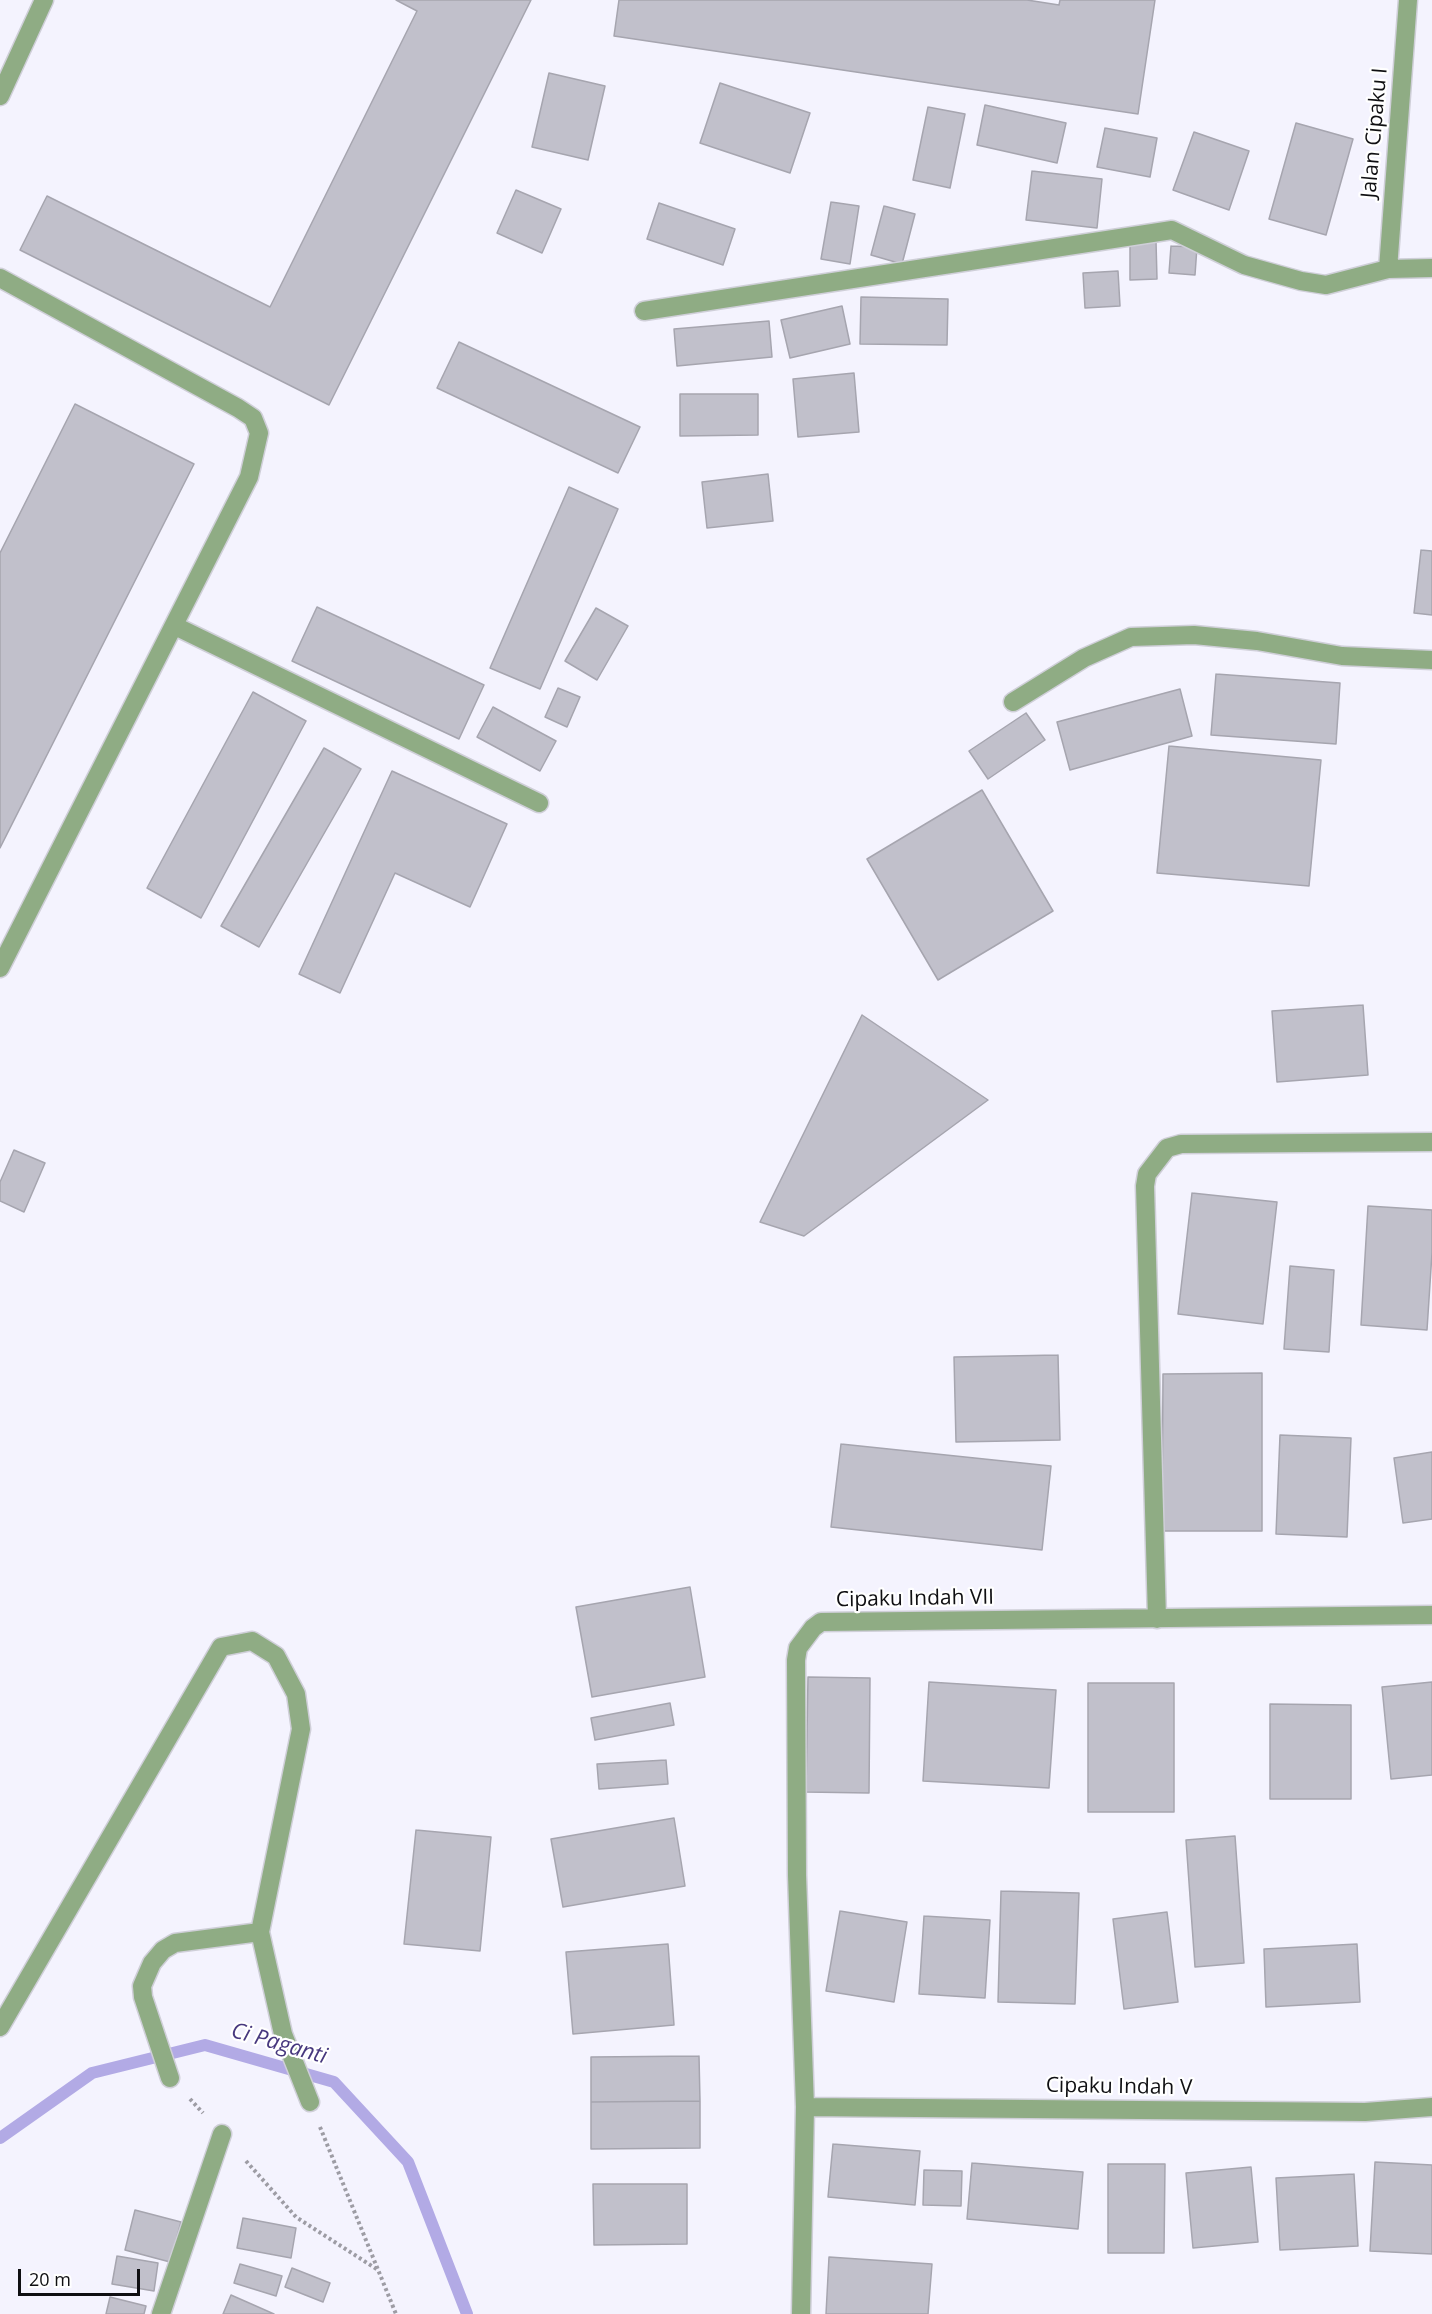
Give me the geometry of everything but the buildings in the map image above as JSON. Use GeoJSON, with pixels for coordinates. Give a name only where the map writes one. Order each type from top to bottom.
{"type":"FeatureCollection","features":[{"type":"Feature","properties":{"kind":"street"},"geometry":{"type":"LineString","coordinates":[[0,96],[44,0]]}},
{"type":"Feature","properties":{"kind":"street","name":"Jalan Cipaku I"},"geometry":{"type":"LineString","coordinates":[[1388,269],[1408,0]]}},
{"type":"Feature","properties":{"kind":"street"},"geometry":{"type":"LineString","coordinates":[[644,311],[1172,230],[1244,265],[1301,281],[1326,285],[1388,269],[1432,268]]}},
{"type":"Feature","properties":{"kind":"street"},"geometry":{"type":"LineString","coordinates":[[0,278],[238,408],[253,418],[259,433],[249,477],[0,968]]}},
{"type":"Feature","properties":{"kind":"street"},"geometry":{"type":"LineString","coordinates":[[175,626],[539,803]]}},
{"type":"Feature","properties":{"kind":"street"},"geometry":{"type":"LineString","coordinates":[[1013,702],[1084,658],[1131,636],[1194,634],[1257,641],[1342,656],[1432,660]]}},
{"type":"Feature","properties":{"kind":"street"},"geometry":{"type":"LineString","coordinates":[[1156,1619],[1145,1186],[1147,1174],[1167,1148],[1180,1144],[1432,1142]]}},
{"type":"Feature","properties":{"kind":"street","name":"Cipaku Indah VII"},"geometry":{"type":"LineString","coordinates":[[801,2314],[805,2107],[796,1875],[796,1660],[798,1648],[805,1636],[821,1622],[1432,1615]]}},
{"type":"Feature","properties":{"kind":"street"},"geometry":{"type":"LineString","coordinates":[[0,2027],[221,1647],[252,1641],[276,1656],[296,1694],[301,1729],[260,1932],[286,2043],[310,2102]]}},
{"type":"Feature","properties":{"kind":"street"},"geometry":{"type":"LineString","coordinates":[[170,2078],[146,2010],[142,1986],[152,1963],[163,1950],[175,1943],[260,1932]]}},
{"type":"Feature","properties":{"kind":"street","name":"Cipaku Indah V"},"geometry":{"type":"LineString","coordinates":[[805,2107],[1365,2112],[1432,2107]]}},
{"type":"Feature","properties":{"kind":"street"},"geometry":{"type":"LineString","coordinates":[[161,2314],[222,2134]]}},
{"type":"Feature","properties":{"kind":"path"},"geometry":{"type":"LineString","coordinates":[[170,2078],[296,2217],[378,2270]]}},
{"type":"Feature","properties":{"kind":"path"},"geometry":{"type":"LineString","coordinates":[[310,2102],[396,2314]]}},
{"type":"Feature","properties":{"kind":"waterway","name":"Ci Paganti"},"geometry":{"type":"LineString","coordinates":[[0,2138],[92,2073],[205,2045],[334,2082],[408,2162],[467,2314]]}}]}
